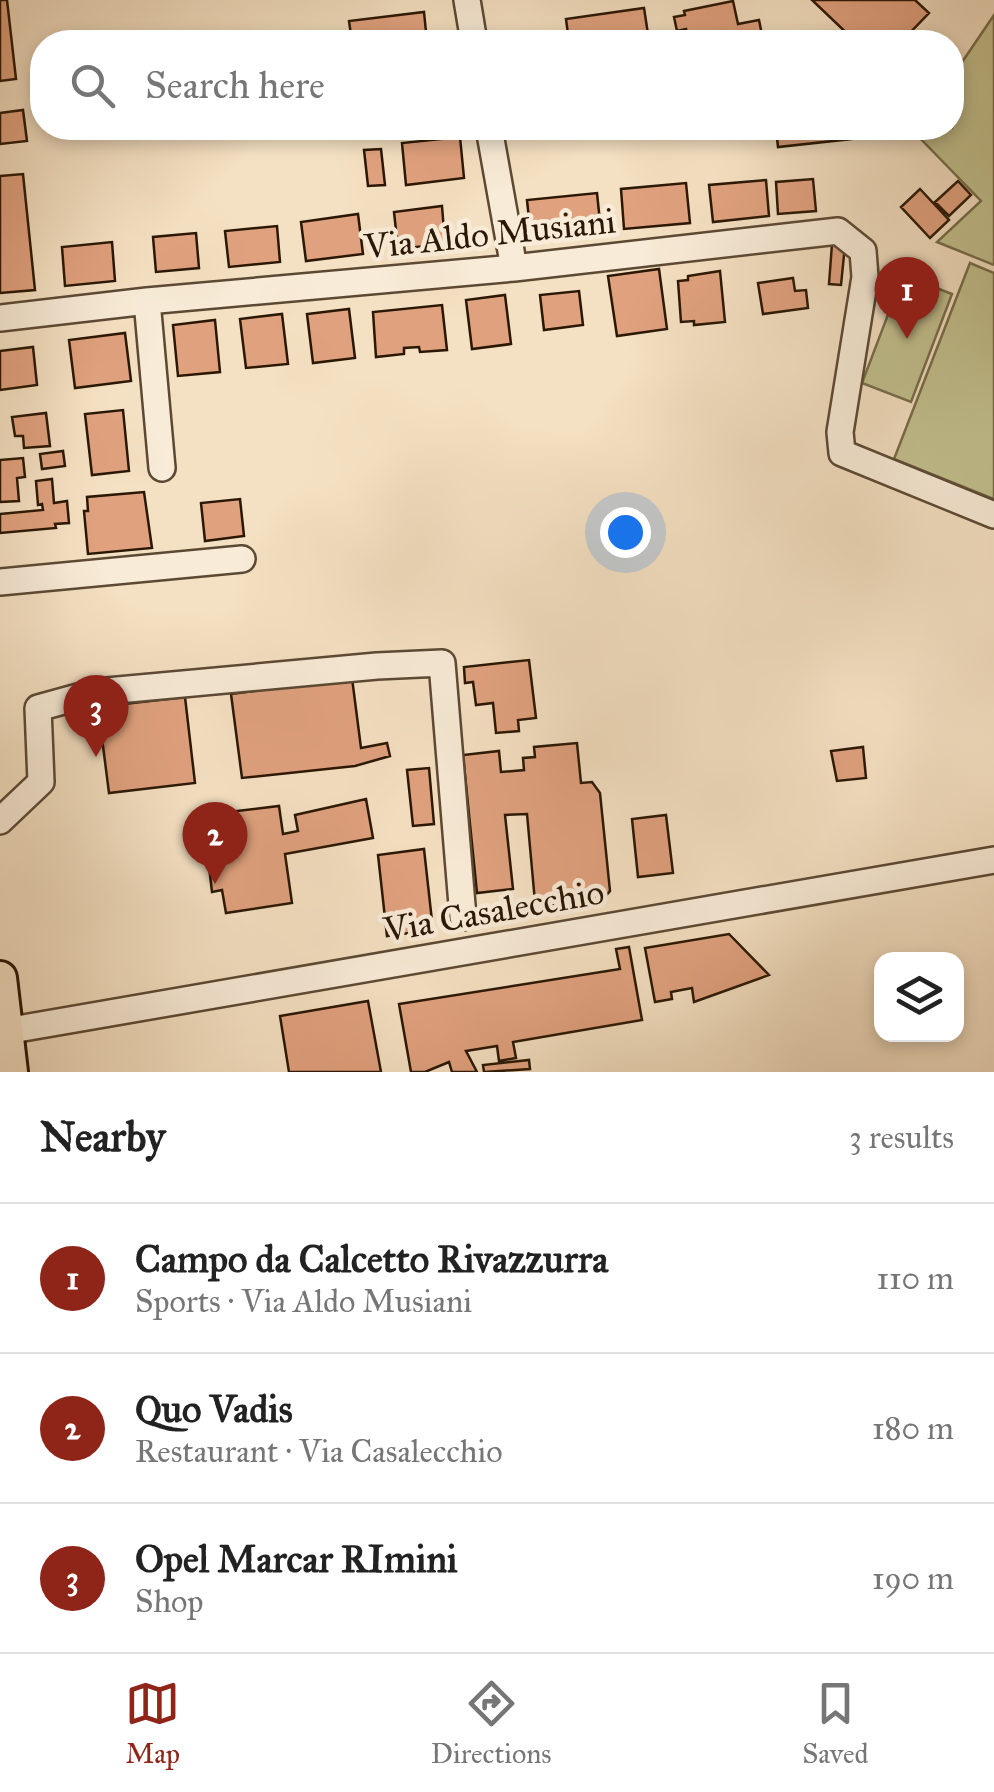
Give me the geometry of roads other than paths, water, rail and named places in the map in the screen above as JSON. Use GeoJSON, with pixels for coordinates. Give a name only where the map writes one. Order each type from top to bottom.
{"type":"FeatureCollection","features":[{"type":"Feature","properties":{"kind":"main road"},"geometry":{"type":"LineString","coordinates":[[0,978],[11,1072]]}},
{"type":"Feature","properties":{"kind":"street"},"geometry":{"type":"LineString","coordinates":[[467,0],[472,30]]}},
{"type":"Feature","properties":{"kind":"street"},"geometry":{"type":"LineString","coordinates":[[492,140],[514,268]]}},
{"type":"Feature","properties":{"kind":"street","name":"Via Aldo Musiani"},"geometry":{"type":"LineString","coordinates":[[0,318],[514,268],[838,230],[863,251],[865,277],[840,432],[842,453],[994,516]]}},
{"type":"Feature","properties":{"kind":"street"},"geometry":{"type":"LineString","coordinates":[[147,301],[162,468]]}},
{"type":"Feature","properties":{"kind":"street"},"geometry":{"type":"LineString","coordinates":[[0,582],[242,559]]}},
{"type":"Feature","properties":{"kind":"street"},"geometry":{"type":"LineString","coordinates":[[0,821],[41,782],[38,708],[96,692],[442,663],[463,917]]}},
{"type":"Feature","properties":{"kind":"street","name":"Via Casalecchio"},"geometry":{"type":"LineString","coordinates":[[6,1031],[994,860]]}},
{"type":"Feature","properties":{"kind":"place","name":"Campo da Calcetto Rivazzurra"},"geometry":{"type":"Point","coordinates":[907,339]}},
{"type":"Feature","properties":{"kind":"place","name":"Opel Marcar RImini"},"geometry":{"type":"Point","coordinates":[96,757]}},
{"type":"Feature","properties":{"kind":"place","name":"Quo Vadis"},"geometry":{"type":"Point","coordinates":[215,884]}}]}
